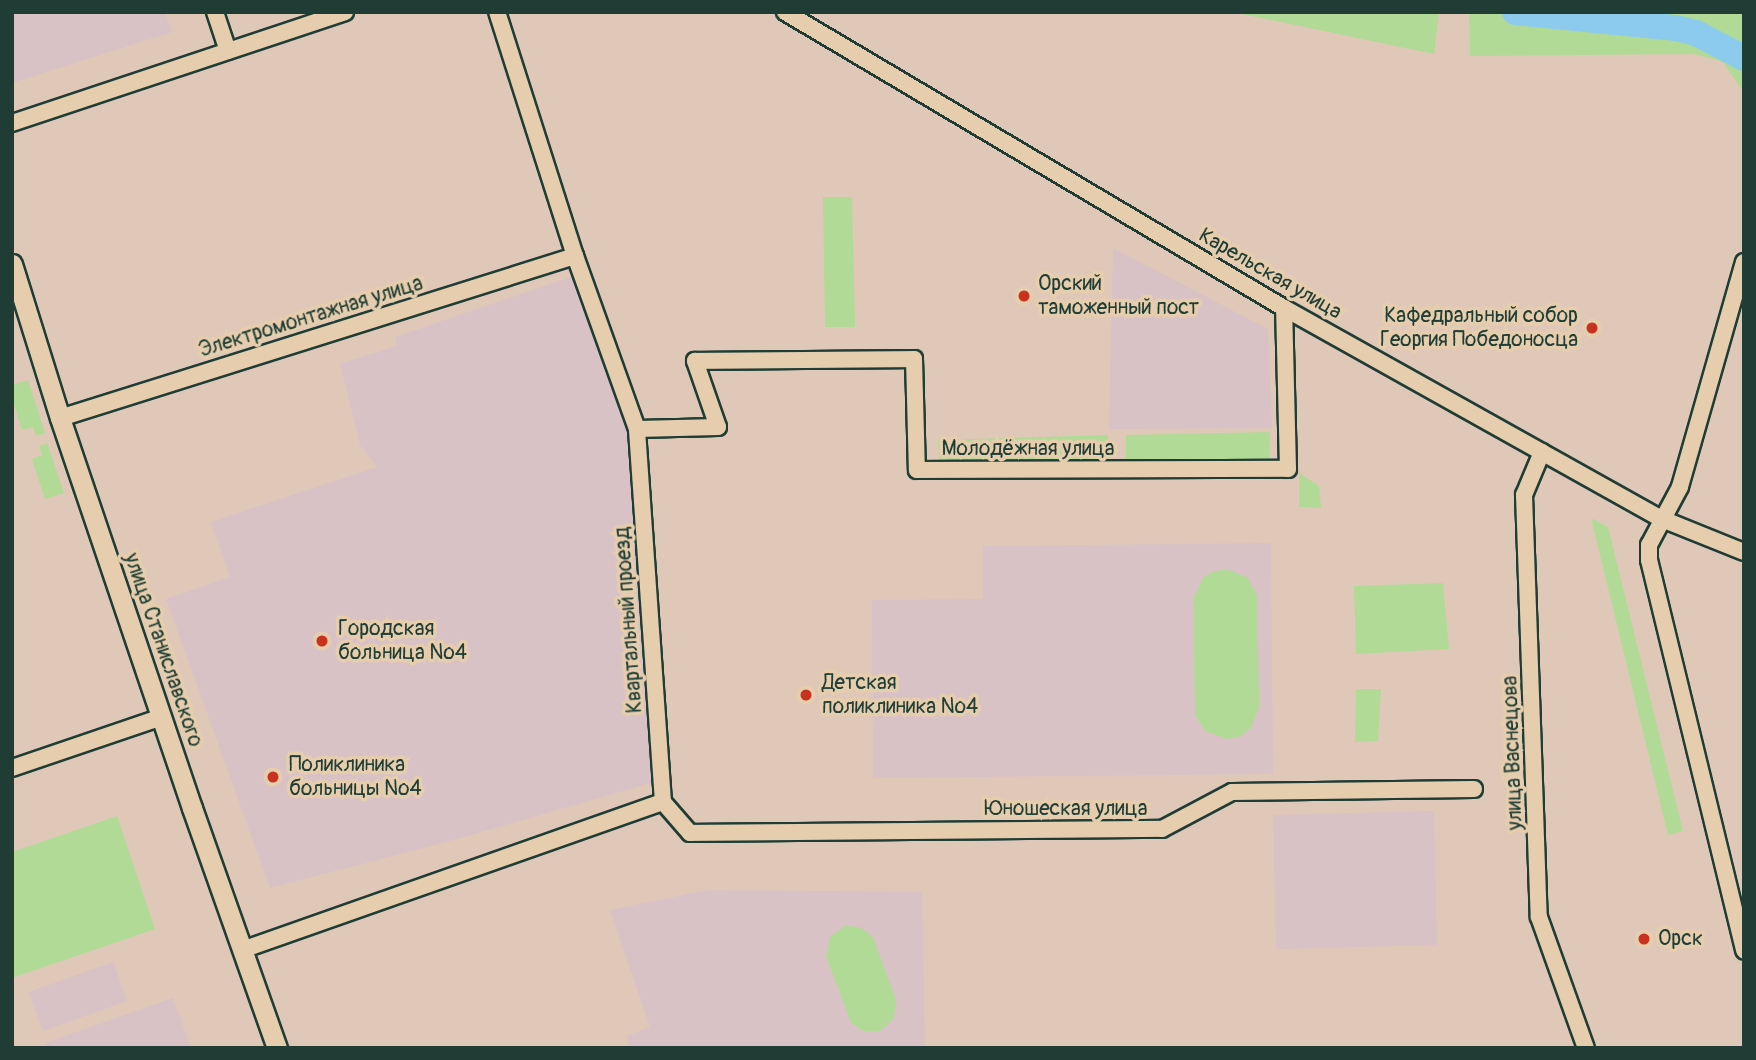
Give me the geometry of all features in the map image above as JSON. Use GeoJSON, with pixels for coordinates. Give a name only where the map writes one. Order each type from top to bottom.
{"type":"FeatureCollection","features":[{"type":"Feature","properties":{"kind":"main road","name":"улица Станиславского"},"geometry":{"type":"LineString","coordinates":[[12,264],[60,418],[277,1048]]}},
{"type":"Feature","properties":{"kind":"street"},"geometry":{"type":"LineString","coordinates":[[215,12],[228,51]]}},
{"type":"Feature","properties":{"kind":"street"},"geometry":{"type":"LineString","coordinates":[[12,123],[345,12]]}},
{"type":"Feature","properties":{"kind":"street","name":"Квартальный проезд"},"geometry":{"type":"LineString","coordinates":[[497,12],[575,256],[637,429],[663,802]]}},
{"type":"Feature","properties":{"kind":"street","name":"Карельская улица"},"geometry":{"type":"LineString","coordinates":[[785,12],[1284,307],[1662,519],[1744,552]]}},
{"type":"Feature","properties":{"kind":"street","name":"Электромонтажная улица"},"geometry":{"type":"LineString","coordinates":[[60,418],[575,256]]}},
{"type":"Feature","properties":{"kind":"street"},"geometry":{"type":"LineString","coordinates":[[1744,262],[1680,487],[1649,545],[1648,560],[1744,951]]}},
{"type":"Feature","properties":{"kind":"street","name":"Молодёжная улица"},"geometry":{"type":"LineString","coordinates":[[637,429],[718,426],[695,361],[914,359],[917,470],[1288,470],[1284,307]]}},
{"type":"Feature","properties":{"kind":"street","name":"улица Васнецова"},"geometry":{"type":"LineString","coordinates":[[1542,452],[1524,495],[1539,916],[1586,1048]]}},
{"type":"Feature","properties":{"kind":"street"},"geometry":{"type":"LineString","coordinates":[[12,768],[162,717]]}},
{"type":"Feature","properties":{"kind":"street","name":"Юношеская улица"},"geometry":{"type":"LineString","coordinates":[[663,802],[690,833],[1162,829],[1232,792],[1474,789]]}},
{"type":"Feature","properties":{"kind":"street"},"geometry":{"type":"LineString","coordinates":[[243,950],[663,802]]}},
{"type":"Feature","properties":{"kind":"shaded area"},"geometry":{"type":"Polygon","coordinates":[[[12,12],[165,12],[172,32],[12,83],[12,12]]]}},
{"type":"Feature","properties":{"kind":"shaded area"},"geometry":{"type":"Polygon","coordinates":[[[1113,248],[1268,329],[1272,428],[1109,429],[1113,248]]]}},
{"type":"Feature","properties":{"kind":"shaded area"},"geometry":{"type":"Polygon","coordinates":[[[574,276],[630,431],[654,782],[457,839],[270,888],[166,599],[230,577],[211,522],[377,467],[360,445],[340,364],[397,346],[395,337],[574,276]]]}},
{"type":"Feature","properties":{"kind":"shaded area"},"geometry":{"type":"Polygon","coordinates":[[[1271,543],[1273,774],[873,778],[872,600],[983,599],[983,546],[1271,543]]]}},
{"type":"Feature","properties":{"kind":"shaded area"},"geometry":{"type":"Polygon","coordinates":[[[1434,811],[1437,945],[1276,949],[1273,815],[1434,811]]]}},
{"type":"Feature","properties":{"kind":"shaded area"},"geometry":{"type":"Polygon","coordinates":[[[708,890],[922,892],[925,1048],[630,1048],[626,1036],[650,1027],[610,910],[708,890]]]}},
{"type":"Feature","properties":{"kind":"shaded area"},"geometry":{"type":"Polygon","coordinates":[[[113,962],[127,1001],[43,1031],[29,992],[113,962]]]}},
{"type":"Feature","properties":{"kind":"shaded area"},"geometry":{"type":"Polygon","coordinates":[[[173,998],[191,1048],[47,1048],[45,1043],[173,998]]]}},
{"type":"Feature","properties":{"kind":"green space"},"geometry":{"type":"Polygon","coordinates":[[[1233,12],[1439,12],[1434,54],[1233,12]]]}},
{"type":"Feature","properties":{"kind":"green space"},"geometry":{"type":"Polygon","coordinates":[[[1469,12],[1744,12],[1744,93],[1723,62],[1694,54],[1470,56],[1469,12]]]}},
{"type":"Feature","properties":{"kind":"green space"},"geometry":{"type":"Polygon","coordinates":[[[823,197],[852,197],[855,327],[825,327],[823,197]]]}},
{"type":"Feature","properties":{"kind":"green space"},"geometry":{"type":"Polygon","coordinates":[[[28,380],[45,433],[36,436],[33,427],[22,430],[12,398],[12,385],[28,380]]]}},
{"type":"Feature","properties":{"kind":"green space"},"geometry":{"type":"Polygon","coordinates":[[[1270,432],[1269,463],[1126,464],[1126,435],[1270,432]]]}},
{"type":"Feature","properties":{"kind":"green space"},"geometry":{"type":"Polygon","coordinates":[[[1108,435],[1109,462],[939,461],[938,440],[1108,435]]]}},
{"type":"Feature","properties":{"kind":"green space"},"geometry":{"type":"Polygon","coordinates":[[[47,443],[64,493],[45,499],[32,459],[42,455],[39,446],[47,443]]]}},
{"type":"Feature","properties":{"kind":"green space"},"geometry":{"type":"Polygon","coordinates":[[[1299,473],[1319,486],[1321,508],[1299,507],[1299,473]]]}},
{"type":"Feature","properties":{"kind":"green space"},"geometry":{"type":"Polygon","coordinates":[[[1591,518],[1608,527],[1683,831],[1668,835],[1591,518]]]}},
{"type":"Feature","properties":{"kind":"green space"},"geometry":{"type":"Polygon","coordinates":[[[1226,569],[1247,577],[1257,595],[1259,706],[1251,728],[1239,737],[1227,739],[1205,731],[1195,715],[1193,599],[1203,578],[1212,572],[1226,569]]]}},
{"type":"Feature","properties":{"kind":"green space"},"geometry":{"type":"Polygon","coordinates":[[[1443,583],[1449,649],[1356,654],[1354,586],[1443,583]]]}},
{"type":"Feature","properties":{"kind":"green space"},"geometry":{"type":"Polygon","coordinates":[[[1356,689],[1381,689],[1378,741],[1355,742],[1356,689]]]}},
{"type":"Feature","properties":{"kind":"green space"},"geometry":{"type":"Polygon","coordinates":[[[117,816],[155,929],[12,978],[12,852],[117,816]]]}},
{"type":"Feature","properties":{"kind":"green space"},"geometry":{"type":"Polygon","coordinates":[[[845,926],[860,927],[873,937],[896,1000],[894,1018],[880,1031],[863,1031],[851,1023],[826,956],[830,937],[845,926]]]}},
{"type":"Feature","properties":{"kind":"waterway"},"geometry":{"type":"LineString","coordinates":[[1515,12],[1676,28],[1696,33],[1744,58]]}},
{"type":"Feature","properties":{"kind":"place","name":"Орский таможенный пост"},"geometry":{"type":"Point","coordinates":[1024,296]}},
{"type":"Feature","properties":{"kind":"place","name":"Кафедральный собор Георгия Победоносца"},"geometry":{"type":"Point","coordinates":[1592,328]}},
{"type":"Feature","properties":{"kind":"place","name":"Городская больница №4"},"geometry":{"type":"Point","coordinates":[322,641]}},
{"type":"Feature","properties":{"kind":"place","name":"Детская поликлиника №4"},"geometry":{"type":"Point","coordinates":[806,695]}},
{"type":"Feature","properties":{"kind":"place","name":"Поликлиника больницы №4"},"geometry":{"type":"Point","coordinates":[273,777]}},
{"type":"Feature","properties":{"kind":"place","name":"Орск"},"geometry":{"type":"Point","coordinates":[1644,939]}}]}
